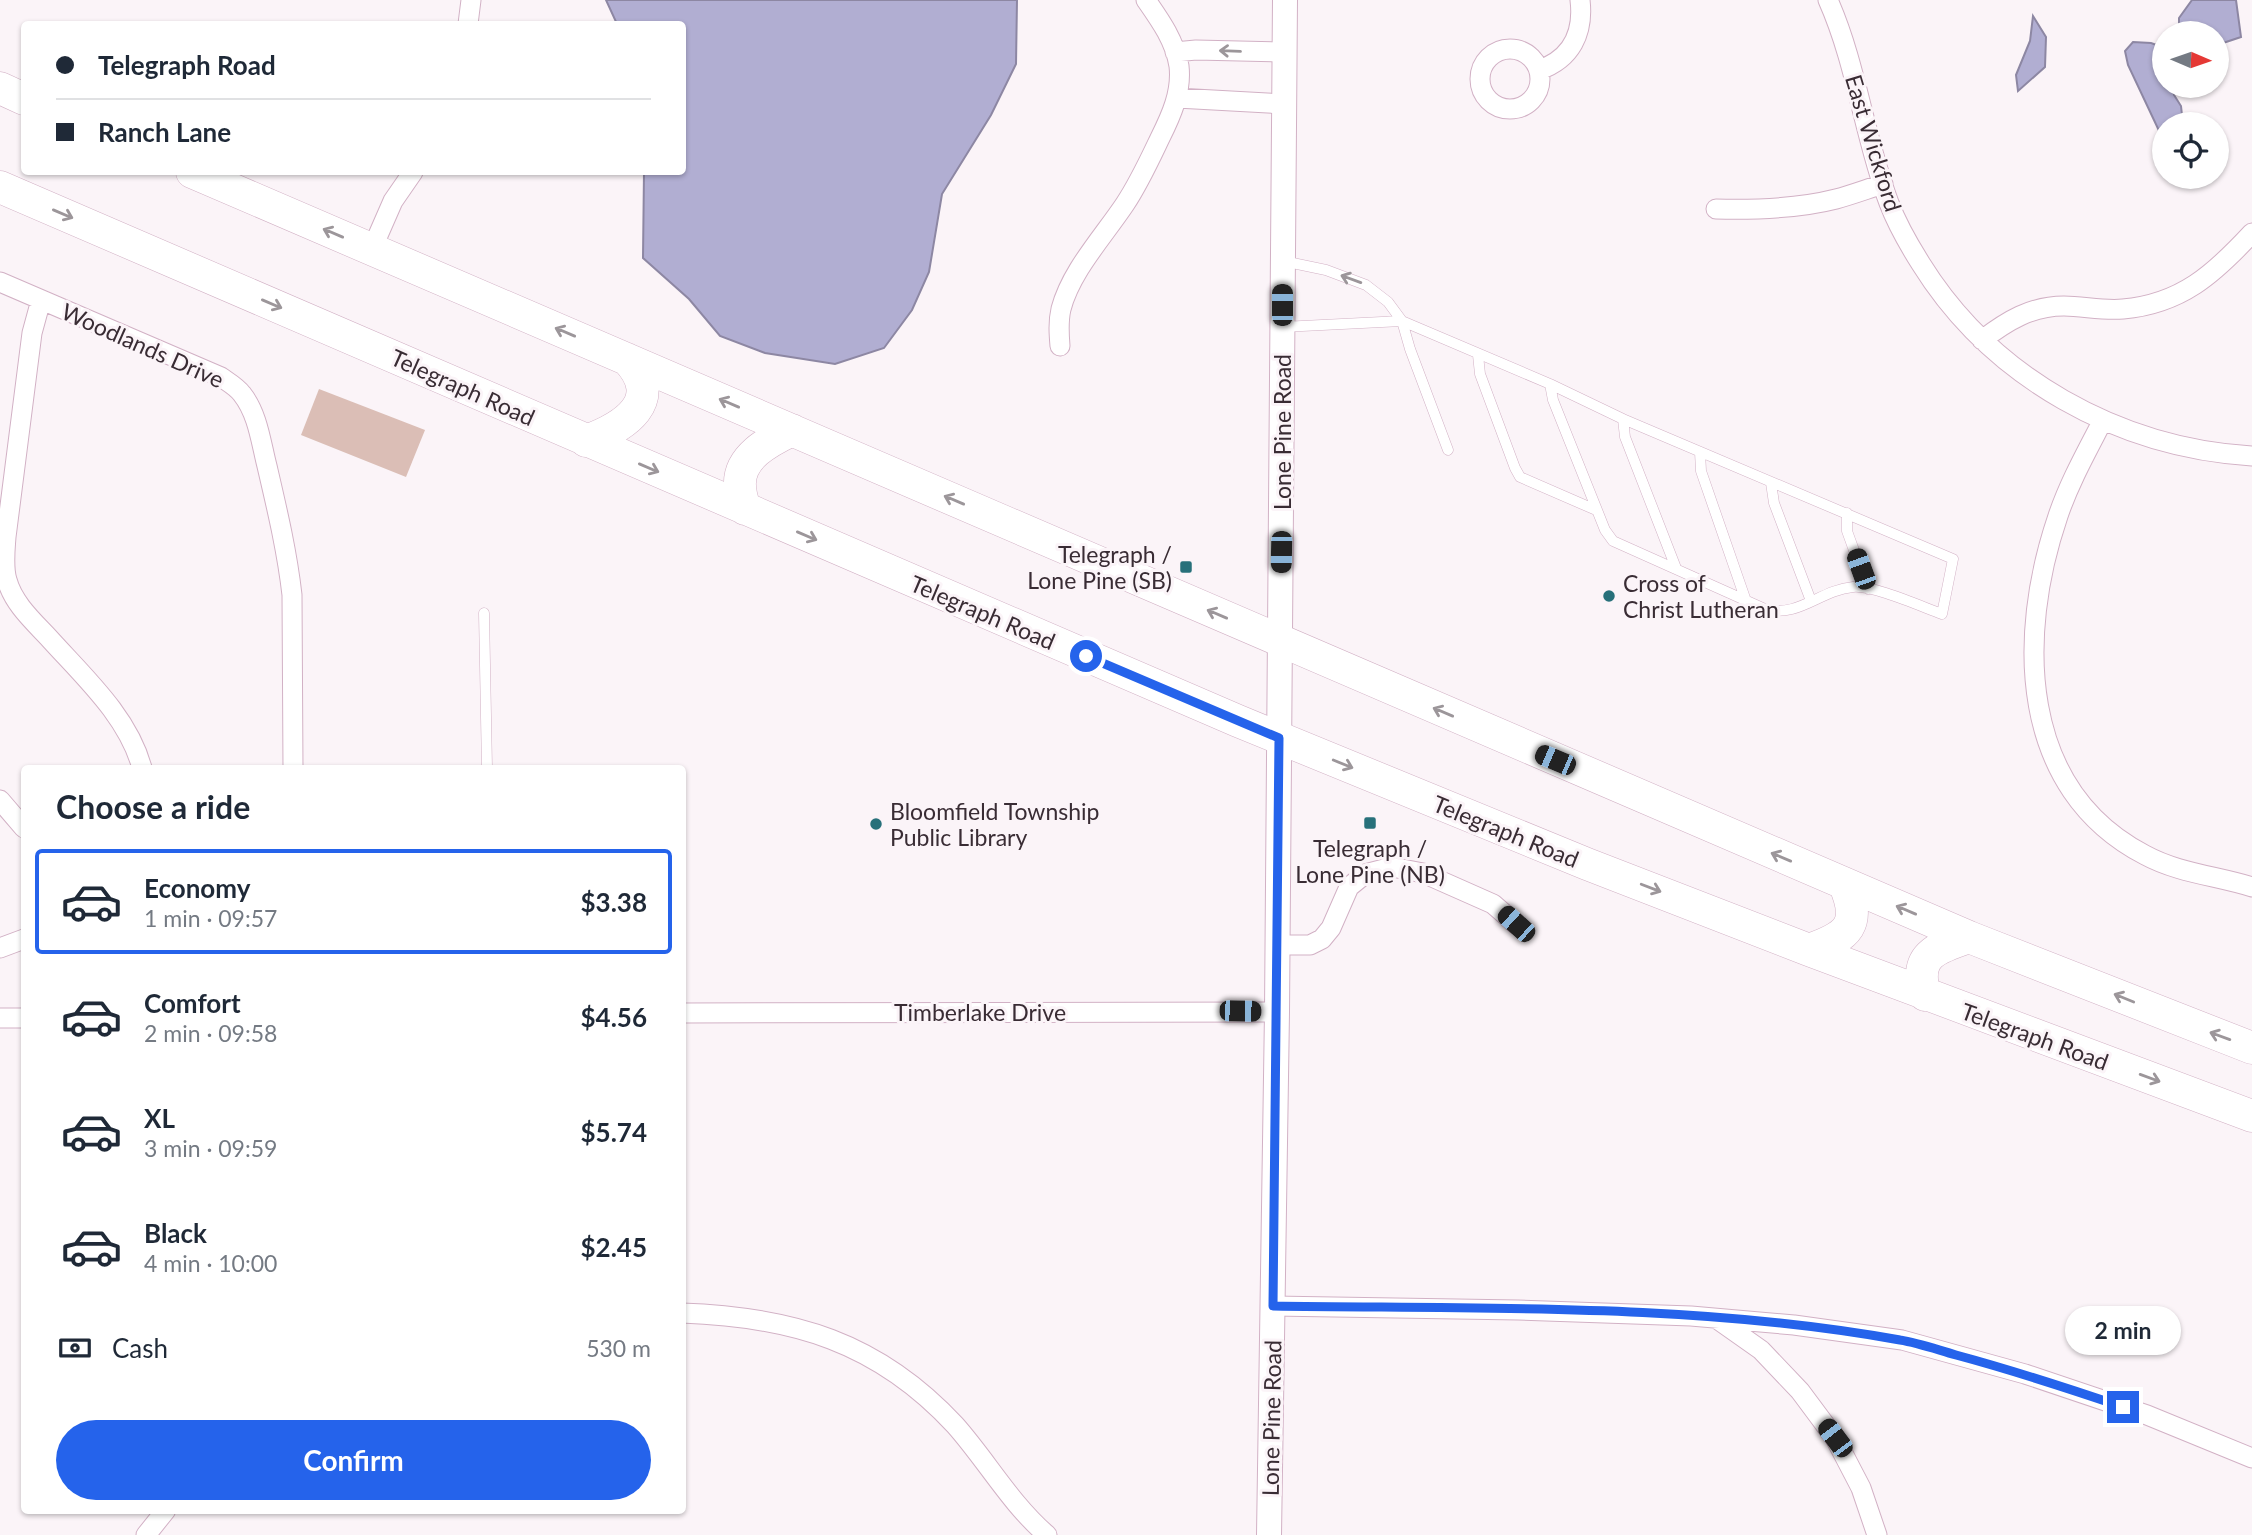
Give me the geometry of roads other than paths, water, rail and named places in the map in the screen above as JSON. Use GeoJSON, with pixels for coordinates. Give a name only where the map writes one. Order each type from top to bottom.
{"type":"FeatureCollection","features":[{"type":"Feature","properties":{"kind":"highway"},"geometry":{"type":"LineString","coordinates":[[0,88],[21,98]]}},
{"type":"Feature","properties":{"kind":"highway"},"geometry":{"type":"LineString","coordinates":[[199,175],[1969,937],[2252,1048]]}},
{"type":"Feature","properties":{"kind":"highway","name":"Telegraph Road"},"geometry":{"type":"LineString","coordinates":[[0,187],[1279,738],[1587,864],[1925,995],[2252,1116]]}},
{"type":"Feature","properties":{"kind":"highway"},"geometry":{"type":"LineString","coordinates":[[586,441],[622,425],[632,417],[638,407],[641,379],[628,359]]}},
{"type":"Feature","properties":{"kind":"highway"},"geometry":{"type":"LineString","coordinates":[[745,509],[739,484],[745,465],[767,442],[792,430]]}},
{"type":"Feature","properties":{"kind":"highway"},"geometry":{"type":"LineString","coordinates":[[1810,950],[1840,937],[1850,925],[1852,905],[1844,883]]}},
{"type":"Feature","properties":{"kind":"highway"},"geometry":{"type":"LineString","coordinates":[[1925,995],[1920,981],[1921,971],[1930,953],[1946,944],[1969,937]]}},
{"type":"Feature","properties":{"kind":"street"},"geometry":{"type":"LineString","coordinates":[[468,21],[471,0]]}},
{"type":"Feature","properties":{"kind":"street"},"geometry":{"type":"LineString","coordinates":[[1060,346],[1058,328],[1061,309],[1074,279],[1136,187],[1168,123],[1177,98],[1179,67],[1175,52],[1169,35],[1146,0]]}},
{"type":"Feature","properties":{"kind":"street","name":"Lone Pine Road"},"geometry":{"type":"LineString","coordinates":[[1269,1535],[1278,1012],[1285,0]]}},
{"type":"Feature","properties":{"kind":"street"},"geometry":{"type":"LineString","coordinates":[[1539,70],[1561,59],[1572,47],[1582,14],[1580,0]]}},
{"type":"Feature","properties":{"kind":"street","name":"East Wickford"},"geometry":{"type":"LineString","coordinates":[[1828,0],[1850,63],[1883,184],[1898,223],[1931,280],[1952,309],[2003,359],[2070,404],[2140,435],[2204,450],[2252,456]]}},
{"type":"Feature","properties":{"kind":"street"},"geometry":{"type":"LineString","coordinates":[[1175,52],[1285,52]]}},
{"type":"Feature","properties":{"kind":"street"},"geometry":{"type":"LineString","coordinates":[[1177,98],[1284,104]]}},
{"type":"Feature","properties":{"kind":"street"},"geometry":{"type":"LineString","coordinates":[[372,250],[393,201],[410,175]]}},
{"type":"Feature","properties":{"kind":"street"},"geometry":{"type":"LineString","coordinates":[[1716,209],[1808,204],[1834,200],[1883,184]]}},
{"type":"Feature","properties":{"kind":"street"},"geometry":{"type":"LineString","coordinates":[[1982,340],[2013,319],[2045,307],[2122,309],[2166,299],[2208,277],[2252,233]]}},
{"type":"Feature","properties":{"kind":"street","name":"Woodlands Drive"},"geometry":{"type":"LineString","coordinates":[[0,282],[221,377],[243,395],[260,437],[290,572],[293,765]]}},
{"type":"Feature","properties":{"kind":"street"},"geometry":{"type":"LineString","coordinates":[[41,299],[32,333],[6,537],[7,581],[29,617],[118,718],[141,765]]}},
{"type":"Feature","properties":{"kind":"street"},"geometry":{"type":"LineString","coordinates":[[2103,420],[2058,516],[2047,557],[2035,630],[2035,668],[2041,724],[2059,771],[2074,793],[2108,831],[2145,855],[2168,865],[2252,887]]}},
{"type":"Feature","properties":{"kind":"street"},"geometry":{"type":"LineString","coordinates":[[0,800],[21,824]]}},
{"type":"Feature","properties":{"kind":"street"},"geometry":{"type":"LineString","coordinates":[[1278,946],[1310,945],[1322,939],[1331,928],[1344,895],[1352,883],[1375,870],[1392,867],[1423,873],[1493,904],[1516,924]]}},
{"type":"Feature","properties":{"kind":"street"},"geometry":{"type":"LineString","coordinates":[[0,948],[21,940]]}},
{"type":"Feature","properties":{"kind":"street","name":"Timberlake Drive"},"geometry":{"type":"LineString","coordinates":[[686,1013],[1278,1012]]}},
{"type":"Feature","properties":{"kind":"street"},"geometry":{"type":"LineString","coordinates":[[0,1018],[21,1018]]}},
{"type":"Feature","properties":{"kind":"street"},"geometry":{"type":"LineString","coordinates":[[1273,1306],[1518,1310],[1716,1318],[1794,1325],[1902,1340],[2050,1382],[2147,1415],[2252,1458]]}},
{"type":"Feature","properties":{"kind":"street"},"geometry":{"type":"LineString","coordinates":[[686,1313],[769,1321],[790,1326],[833,1338],[883,1364],[908,1382],[954,1425],[1013,1501],[1047,1535]]}},
{"type":"Feature","properties":{"kind":"street"},"geometry":{"type":"LineString","coordinates":[[1716,1318],[1761,1350],[1800,1391],[1835,1438],[1861,1488],[1877,1535]]}},
{"type":"Feature","properties":{"kind":"street"},"geometry":{"type":"LineString","coordinates":[[146,1535],[163,1514]]}},
{"type":"Feature","properties":{"kind":"lane"},"geometry":{"type":"LineString","coordinates":[[1283,261],[1326,270],[1366,285],[1388,302],[1402,321],[1448,450]]}},
{"type":"Feature","properties":{"kind":"lane"},"geometry":{"type":"LineString","coordinates":[[1282,327],[1402,321],[1550,383],[1623,419],[1953,559],[1942,614],[1868,589],[1852,587],[1779,613],[1746,601],[1613,541],[1596,510],[1553,400],[1550,383]]}},
{"type":"Feature","properties":{"kind":"lane"},"geometry":{"type":"LineString","coordinates":[[1478,355],[1480,374],[1520,477],[1596,510]]}},
{"type":"Feature","properties":{"kind":"lane"},"geometry":{"type":"LineString","coordinates":[[1623,419],[1625,437],[1676,568]]}},
{"type":"Feature","properties":{"kind":"lane"},"geometry":{"type":"LineString","coordinates":[[1700,452],[1700,471],[1746,601]]}},
{"type":"Feature","properties":{"kind":"lane"},"geometry":{"type":"LineString","coordinates":[[1770,483],[1774,503],[1811,601]]}},
{"type":"Feature","properties":{"kind":"lane"},"geometry":{"type":"LineString","coordinates":[[1847,513],[1847,531],[1868,589]]}},
{"type":"Feature","properties":{"kind":"lane"},"geometry":{"type":"LineString","coordinates":[[484,613],[486,765]]}},
{"type":"Feature","properties":{"kind":"place","name":"Telegraph / Lone Pine (SB)"},"geometry":{"type":"Point","coordinates":[1186,567]}},
{"type":"Feature","properties":{"kind":"place","name":"Cross of Christ Lutheran"},"geometry":{"type":"Point","coordinates":[1609,596]}},
{"type":"Feature","properties":{"kind":"place","name":"Telegraph / Lone Pine (NB)"},"geometry":{"type":"Point","coordinates":[1370,823]}},
{"type":"Feature","properties":{"kind":"place","name":"Bloomfield Township Public Library"},"geometry":{"type":"Point","coordinates":[876,824]}}]}
